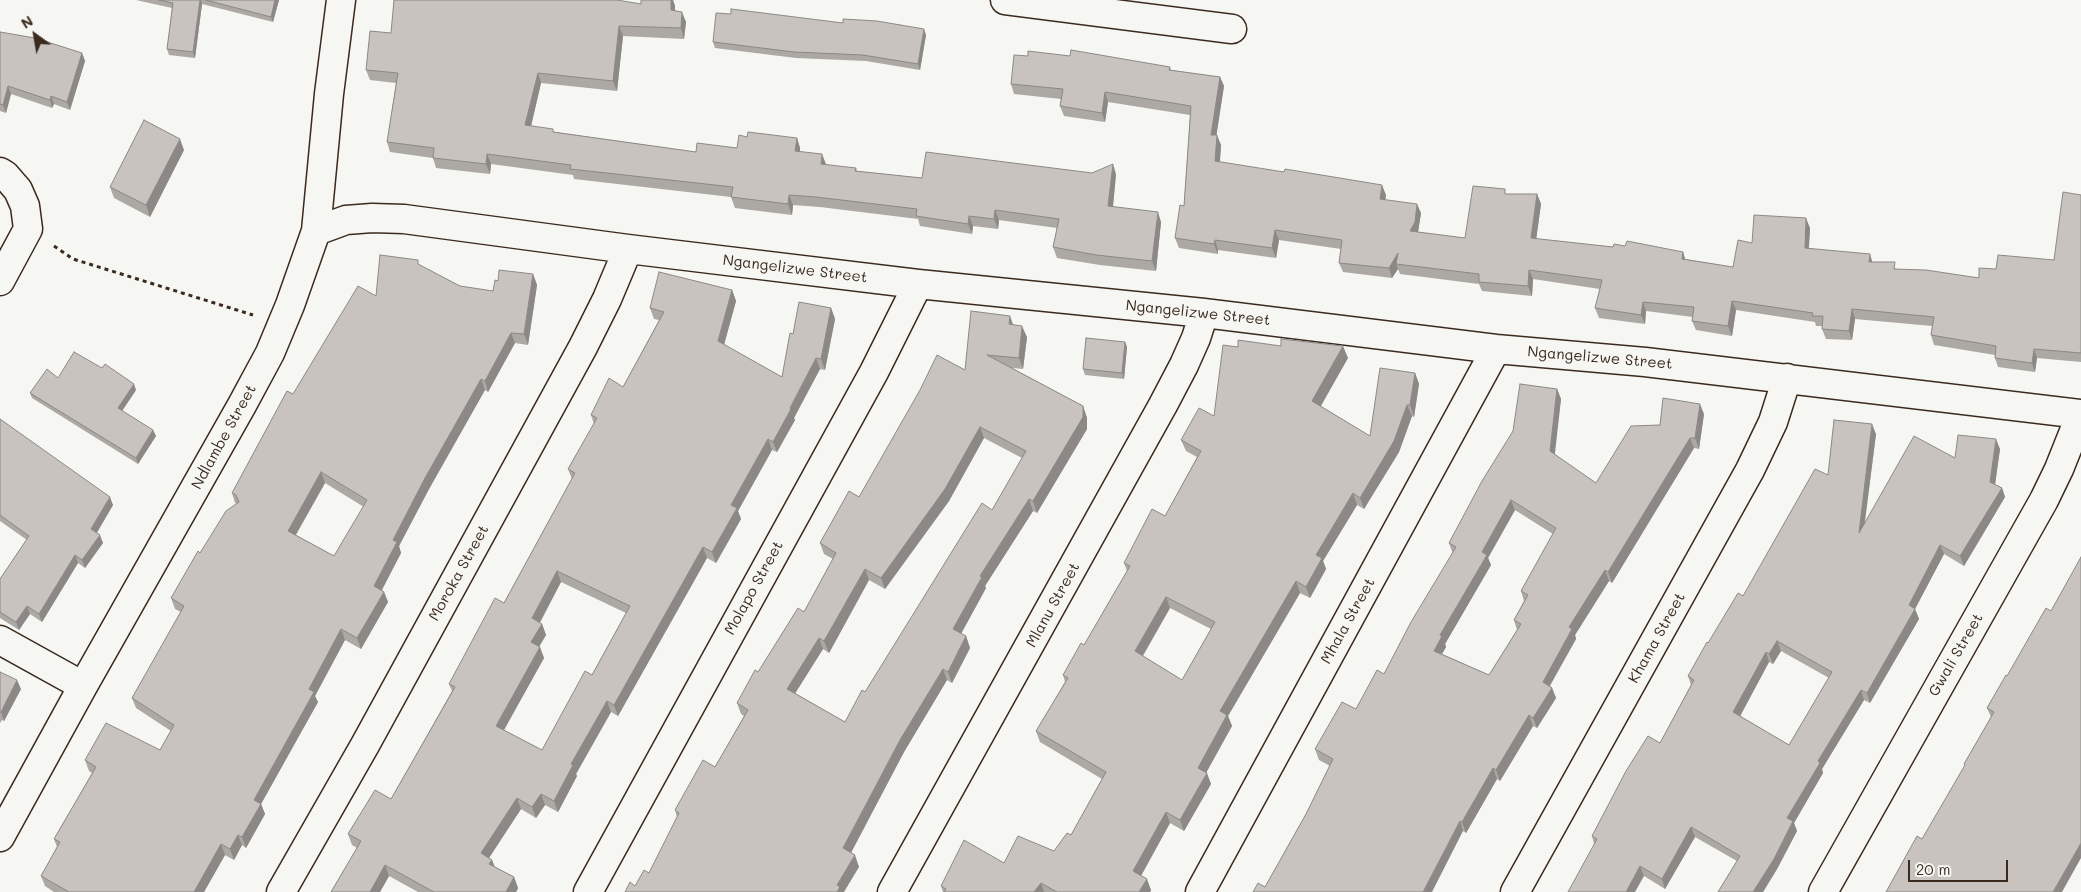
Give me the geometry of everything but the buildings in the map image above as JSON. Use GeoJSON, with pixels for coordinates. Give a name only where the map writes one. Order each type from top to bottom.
{"type":"FeatureCollection","features":[{"type":"Feature","properties":{"kind":"street","name":"Ndlambe Street"},"geometry":{"type":"LineString","coordinates":[[0,837],[242,405],[270,353],[282,324],[316,231],[329,94],[341,0]]}},
{"type":"Feature","properties":{"kind":"street"},"geometry":{"type":"LineString","coordinates":[[1005,0],[1098,5],[1232,29]]}},
{"type":"Feature","properties":{"kind":"street"},"geometry":{"type":"LineString","coordinates":[[0,172],[18,190],[25,206],[28,229],[0,281]]}},
{"type":"Feature","properties":{"kind":"street","name":"Ngangelizwe Street"},"geometry":{"type":"LineString","coordinates":[[316,231],[346,220],[372,218],[404,219],[628,249],[918,284],[1204,313],[1496,349],[1645,362],[2081,414]]}},
{"type":"Feature","properties":{"kind":"street","name":"Moroka Street"},"geometry":{"type":"LineString","coordinates":[[281,892],[365,745],[583,347],[607,299],[628,249]]}},
{"type":"Feature","properties":{"kind":"street","name":"Molapo Street"},"geometry":{"type":"LineString","coordinates":[[588,892],[874,372],[918,284]]}},
{"type":"Feature","properties":{"kind":"street","name":"Mlanu Street"},"geometry":{"type":"LineString","coordinates":[[892,892],[1176,381],[1196,338],[1204,313]]}},
{"type":"Feature","properties":{"kind":"street","name":"Mhala Street"},"geometry":{"type":"LineString","coordinates":[[1200,892],[1496,349]]}},
{"type":"Feature","properties":{"kind":"street","name":"Khama Street"},"geometry":{"type":"LineString","coordinates":[[1515,892],[1750,470],[1773,422],[1787,378]]}},
{"type":"Feature","properties":{"kind":"street","name":"Gwali Street"},"geometry":{"type":"LineString","coordinates":[[1823,892],[2044,500],[2059,469],[2081,414]]}},
{"type":"Feature","properties":{"kind":"street"},"geometry":{"type":"LineString","coordinates":[[0,640],[83,686]]}},
{"type":"Feature","properties":{"kind":"path"},"geometry":{"type":"LineString","coordinates":[[28,229],[73,259],[282,324]]}}]}
